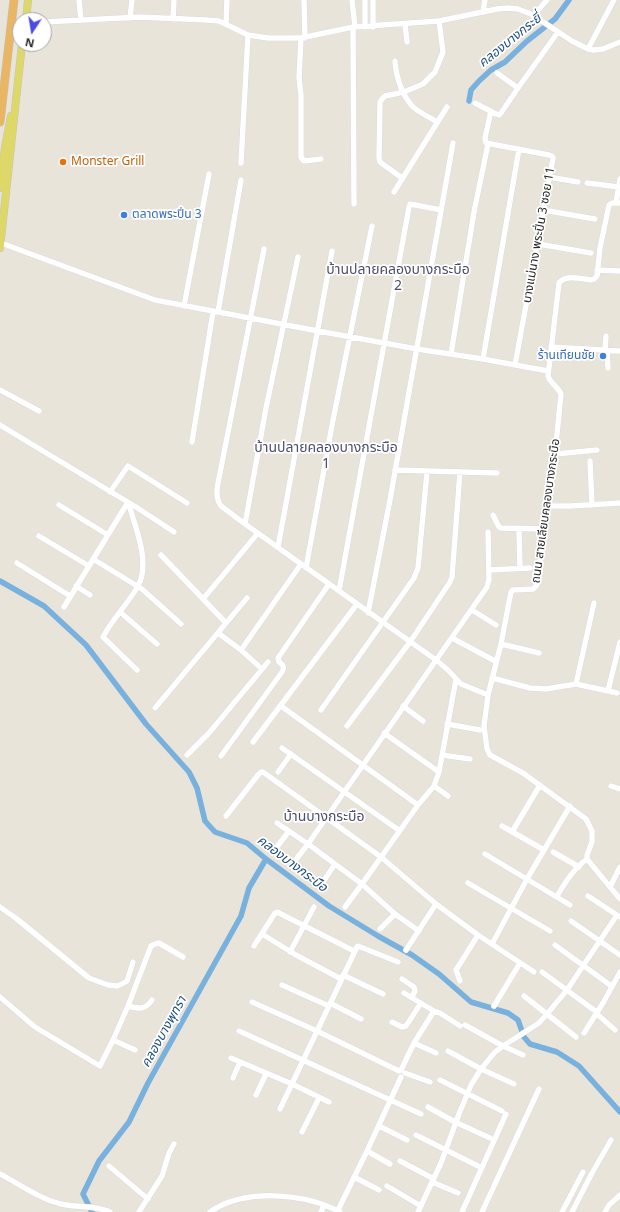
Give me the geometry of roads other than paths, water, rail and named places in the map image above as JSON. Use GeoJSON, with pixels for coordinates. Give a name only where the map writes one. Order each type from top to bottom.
{"type":"FeatureCollection","features":[{"type":"Feature","properties":{"kind":"highway"},"geometry":{"type":"LineString","coordinates":[[0,122],[14,0]]}},
{"type":"Feature","properties":{"kind":"main road"},"geometry":{"type":"LineString","coordinates":[[27,12],[28,0]]}},
{"type":"Feature","properties":{"kind":"main road"},"geometry":{"type":"LineString","coordinates":[[0,245],[13,139],[21,52]]}},
{"type":"Feature","properties":{"kind":"main road"},"geometry":{"type":"LineString","coordinates":[[0,188],[5,147],[18,80]]}},
{"type":"Feature","properties":{"kind":"street"},"geometry":{"type":"LineString","coordinates":[[79,0],[81,20]]}},
{"type":"Feature","properties":{"kind":"street"},"geometry":{"type":"LineString","coordinates":[[130,18],[132,0]]}},
{"type":"Feature","properties":{"kind":"street"},"geometry":{"type":"LineString","coordinates":[[173,19],[174,0]]}},
{"type":"Feature","properties":{"kind":"street"},"geometry":{"type":"LineString","coordinates":[[226,24],[227,0]]}},
{"type":"Feature","properties":{"kind":"street"},"geometry":{"type":"LineString","coordinates":[[304,0],[303,38],[299,78],[302,95],[302,157],[304,161],[321,159]]}},
{"type":"Feature","properties":{"kind":"street"},"geometry":{"type":"LineString","coordinates":[[352,0],[354,27],[354,204]]}},
{"type":"Feature","properties":{"kind":"street"},"geometry":{"type":"LineString","coordinates":[[365,0],[365,27]]}},
{"type":"Feature","properties":{"kind":"street"},"geometry":{"type":"LineString","coordinates":[[373,0],[373,27]]}},
{"type":"Feature","properties":{"kind":"street"},"geometry":{"type":"LineString","coordinates":[[483,12],[485,0]]}},
{"type":"Feature","properties":{"kind":"street"},"geometry":{"type":"LineString","coordinates":[[534,16],[547,0]]}},
{"type":"Feature","properties":{"kind":"street"},"geometry":{"type":"LineString","coordinates":[[588,49],[614,0]]}},
{"type":"Feature","properties":{"kind":"street"},"geometry":{"type":"LineString","coordinates":[[52,22],[130,18],[211,20],[226,24],[248,35],[268,38],[303,38],[354,27],[373,27],[440,21],[508,8],[518,9],[534,16],[588,49],[603,49],[620,42]]}},
{"type":"Feature","properties":{"kind":"street"},"geometry":{"type":"LineString","coordinates":[[402,178],[380,162],[380,102],[385,96],[404,92],[423,84],[435,72],[443,52],[440,21]]}},
{"type":"Feature","properties":{"kind":"street"},"geometry":{"type":"LineString","coordinates":[[405,24],[406,42]]}},
{"type":"Feature","properties":{"kind":"street"},"geometry":{"type":"LineString","coordinates":[[475,103],[499,115],[558,32]]}},
{"type":"Feature","properties":{"kind":"street"},"geometry":{"type":"LineString","coordinates":[[241,163],[248,35]]}},
{"type":"Feature","properties":{"kind":"street"},"geometry":{"type":"LineString","coordinates":[[395,62],[397,80],[412,106],[437,122]]}},
{"type":"Feature","properties":{"kind":"street"},"geometry":{"type":"LineString","coordinates":[[497,73],[518,88]]}},
{"type":"Feature","properties":{"kind":"street"},"geometry":{"type":"LineString","coordinates":[[394,192],[447,107]]}},
{"type":"Feature","properties":{"kind":"street"},"geometry":{"type":"LineString","coordinates":[[451,354],[474,212],[488,144],[486,143],[485,138],[491,111]]}},
{"type":"Feature","properties":{"kind":"street"},"geometry":{"type":"LineString","coordinates":[[368,613],[417,349],[453,143]]}},
{"type":"Feature","properties":{"kind":"street","name":"บางแม่นาง พระปิ่น 3 ซอย 11"},"geometry":{"type":"LineString","coordinates":[[488,144],[552,156],[538,244],[515,365]]}},
{"type":"Feature","properties":{"kind":"street"},"geometry":{"type":"LineString","coordinates":[[483,359],[519,149]]}},
{"type":"Feature","properties":{"kind":"street"},"geometry":{"type":"LineString","coordinates":[[184,306],[209,174]]}},
{"type":"Feature","properties":{"kind":"street"},"geometry":{"type":"LineString","coordinates":[[549,177],[578,182]]}},
{"type":"Feature","properties":{"kind":"street"},"geometry":{"type":"LineString","coordinates":[[0,245],[149,298],[318,331],[548,371],[559,283],[562,279],[567,278],[594,279],[597,276],[600,248],[609,205],[612,203],[618,203],[620,179]]}},
{"type":"Feature","properties":{"kind":"street"},"geometry":{"type":"LineString","coordinates":[[192,442],[241,180]]}},
{"type":"Feature","properties":{"kind":"street"},"geometry":{"type":"LineString","coordinates":[[587,183],[619,187]]}},
{"type":"Feature","properties":{"kind":"street"},"geometry":{"type":"LineString","coordinates":[[339,591],[410,204],[442,210]]}},
{"type":"Feature","properties":{"kind":"street"},"geometry":{"type":"LineString","coordinates":[[543,210],[596,219]]}},
{"type":"Feature","properties":{"kind":"street"},"geometry":{"type":"LineString","coordinates":[[306,568],[372,226]]}},
{"type":"Feature","properties":{"kind":"street"},"geometry":{"type":"LineString","coordinates":[[538,244],[590,253]]}},
{"type":"Feature","properties":{"kind":"street"},"geometry":{"type":"LineString","coordinates":[[264,248],[216,495],[218,502],[221,506],[245,524],[436,660],[461,684],[488,695]]}},
{"type":"Feature","properties":{"kind":"street"},"geometry":{"type":"LineString","coordinates":[[278,547],[332,251]]}},
{"type":"Feature","properties":{"kind":"street"},"geometry":{"type":"LineString","coordinates":[[245,524],[266,408],[298,257]]}},
{"type":"Feature","properties":{"kind":"street"},"geometry":{"type":"LineString","coordinates":[[597,270],[620,271]]}},
{"type":"Feature","properties":{"kind":"street"},"geometry":{"type":"LineString","coordinates":[[606,336],[608,368]]}},
{"type":"Feature","properties":{"kind":"street"},"geometry":{"type":"LineString","coordinates":[[551,347],[620,351]]}},
{"type":"Feature","properties":{"kind":"street","name":"ถนน สายเลียบคลองบางกระบือ"},"geometry":{"type":"LineString","coordinates":[[548,371],[549,381],[559,390],[561,394],[555,454],[537,585],[533,589],[513,590],[511,592],[501,644],[488,695],[484,726],[488,752],[490,755],[523,773],[586,819],[592,831],[592,842],[587,859]]}},
{"type":"Feature","properties":{"kind":"street"},"geometry":{"type":"LineString","coordinates":[[0,390],[39,411]]}},
{"type":"Feature","properties":{"kind":"street"},"geometry":{"type":"LineString","coordinates":[[0,425],[128,502],[174,532]]}},
{"type":"Feature","properties":{"kind":"street"},"geometry":{"type":"LineString","coordinates":[[555,454],[597,450]]}},
{"type":"Feature","properties":{"kind":"street"},"geometry":{"type":"LineString","coordinates":[[590,461],[592,505]]}},
{"type":"Feature","properties":{"kind":"street"},"geometry":{"type":"LineString","coordinates":[[110,492],[128,466],[187,503]]}},
{"type":"Feature","properties":{"kind":"street"},"geometry":{"type":"LineString","coordinates":[[395,470],[497,473]]}},
{"type":"Feature","properties":{"kind":"street"},"geometry":{"type":"LineString","coordinates":[[321,710],[417,573],[427,472]]}},
{"type":"Feature","properties":{"kind":"street"},"geometry":{"type":"LineString","coordinates":[[347,726],[410,642],[450,582],[452,577],[460,472]]}},
{"type":"Feature","properties":{"kind":"street"},"geometry":{"type":"LineString","coordinates":[[64,607],[128,502]]}},
{"type":"Feature","properties":{"kind":"street"},"geometry":{"type":"LineString","coordinates":[[128,502],[142,552],[142,574],[138,587],[103,637],[137,670]]}},
{"type":"Feature","properties":{"kind":"street"},"geometry":{"type":"LineString","coordinates":[[548,506],[620,503]]}},
{"type":"Feature","properties":{"kind":"street"},"geometry":{"type":"LineString","coordinates":[[59,505],[108,535]]}},
{"type":"Feature","properties":{"kind":"street"},"geometry":{"type":"LineString","coordinates":[[493,515],[501,528],[545,529]]}},
{"type":"Feature","properties":{"kind":"street"},"geometry":{"type":"LineString","coordinates":[[519,531],[520,569]]}},
{"type":"Feature","properties":{"kind":"street"},"geometry":{"type":"LineString","coordinates":[[297,858],[487,587],[489,583],[488,532]]}},
{"type":"Feature","properties":{"kind":"street"},"geometry":{"type":"LineString","coordinates":[[203,599],[258,533]]}},
{"type":"Feature","properties":{"kind":"street"},"geometry":{"type":"LineString","coordinates":[[39,536],[89,566]]}},
{"type":"Feature","properties":{"kind":"street"},"geometry":{"type":"LineString","coordinates":[[161,555],[226,623]]}},
{"type":"Feature","properties":{"kind":"street"},"geometry":{"type":"LineString","coordinates":[[93,559],[142,589],[181,624]]}},
{"type":"Feature","properties":{"kind":"street"},"geometry":{"type":"LineString","coordinates":[[17,563],[70,596]]}},
{"type":"Feature","properties":{"kind":"street"},"geometry":{"type":"LineString","coordinates":[[242,650],[301,564]]}},
{"type":"Feature","properties":{"kind":"street"},"geometry":{"type":"LineString","coordinates":[[489,570],[530,568]]}},
{"type":"Feature","properties":{"kind":"street"},"geometry":{"type":"LineString","coordinates":[[221,756],[284,669],[278,658],[329,584]]}},
{"type":"Feature","properties":{"kind":"street"},"geometry":{"type":"LineString","coordinates":[[76,586],[90,595]]}},
{"type":"Feature","properties":{"kind":"street"},"geometry":{"type":"LineString","coordinates":[[155,708],[247,598]]}},
{"type":"Feature","properties":{"kind":"street"},"geometry":{"type":"LineString","coordinates":[[576,684],[594,603]]}},
{"type":"Feature","properties":{"kind":"street"},"geometry":{"type":"LineString","coordinates":[[253,742],[357,604]]}},
{"type":"Feature","properties":{"kind":"street"},"geometry":{"type":"LineString","coordinates":[[472,610],[496,625]]}},
{"type":"Feature","properties":{"kind":"street"},"geometry":{"type":"LineString","coordinates":[[120,612],[157,644]]}},
{"type":"Feature","properties":{"kind":"street"},"geometry":{"type":"LineString","coordinates":[[218,633],[242,650],[262,669]]}},
{"type":"Feature","properties":{"kind":"street"},"geometry":{"type":"LineString","coordinates":[[452,638],[495,661]]}},
{"type":"Feature","properties":{"kind":"street"},"geometry":{"type":"LineString","coordinates":[[608,691],[618,659],[620,642]]}},
{"type":"Feature","properties":{"kind":"street"},"geometry":{"type":"LineString","coordinates":[[501,644],[539,653]]}},
{"type":"Feature","properties":{"kind":"street"},"geometry":{"type":"LineString","coordinates":[[187,755],[210,733],[268,662]]}},
{"type":"Feature","properties":{"kind":"street"},"geometry":{"type":"LineString","coordinates":[[492,678],[530,688],[546,689],[576,684],[617,693]]}},
{"type":"Feature","properties":{"kind":"street"},"geometry":{"type":"LineString","coordinates":[[345,907],[418,805],[434,786],[439,772],[456,679]]}},
{"type":"Feature","properties":{"kind":"street"},"geometry":{"type":"LineString","coordinates":[[281,706],[418,805]]}},
{"type":"Feature","properties":{"kind":"street"},"geometry":{"type":"LineString","coordinates":[[403,706],[423,721]]}},
{"type":"Feature","properties":{"kind":"street"},"geometry":{"type":"LineString","coordinates":[[447,724],[480,730]]}},
{"type":"Feature","properties":{"kind":"street"},"geometry":{"type":"LineString","coordinates":[[384,734],[439,772]]}},
{"type":"Feature","properties":{"kind":"street"},"geometry":{"type":"LineString","coordinates":[[282,748],[400,831]]}},
{"type":"Feature","properties":{"kind":"street"},"geometry":{"type":"LineString","coordinates":[[278,772],[291,754]]}},
{"type":"Feature","properties":{"kind":"street"},"geometry":{"type":"LineString","coordinates":[[442,755],[470,759]]}},
{"type":"Feature","properties":{"kind":"street"},"geometry":{"type":"LineString","coordinates":[[226,816],[261,772],[265,774],[381,857],[436,904],[478,935],[534,972]]}},
{"type":"Feature","properties":{"kind":"street"},"geometry":{"type":"LineString","coordinates":[[512,832],[540,785]]}},
{"type":"Feature","properties":{"kind":"street"},"geometry":{"type":"LineString","coordinates":[[434,786],[448,796]]}},
{"type":"Feature","properties":{"kind":"street"},"geometry":{"type":"LineString","coordinates":[[611,786],[620,789]]}},
{"type":"Feature","properties":{"kind":"street"},"geometry":{"type":"LineString","coordinates":[[492,944],[510,908],[570,806]]}},
{"type":"Feature","properties":{"kind":"street"},"geometry":{"type":"LineString","coordinates":[[277,823],[362,884],[395,914],[419,931]]}},
{"type":"Feature","properties":{"kind":"street"},"geometry":{"type":"LineString","coordinates":[[502,826],[544,850]]}},
{"type":"Feature","properties":{"kind":"street"},"geometry":{"type":"LineString","coordinates":[[277,847],[289,831]]}},
{"type":"Feature","properties":{"kind":"street"},"geometry":{"type":"LineString","coordinates":[[553,852],[578,867]]}},
{"type":"Feature","properties":{"kind":"street"},"geometry":{"type":"LineString","coordinates":[[485,854],[570,905]]}},
{"type":"Feature","properties":{"kind":"street"},"geometry":{"type":"LineString","coordinates":[[557,896],[578,867],[587,859],[620,899]]}},
{"type":"Feature","properties":{"kind":"street"},"geometry":{"type":"LineString","coordinates":[[323,882],[335,864]]}},
{"type":"Feature","properties":{"kind":"street"},"geometry":{"type":"LineString","coordinates":[[610,887],[620,868]]}},
{"type":"Feature","properties":{"kind":"street"},"geometry":{"type":"LineString","coordinates":[[468,883],[550,931]]}},
{"type":"Feature","properties":{"kind":"street"},"geometry":{"type":"LineString","coordinates":[[418,1212],[446,1150],[455,1122],[467,1094],[481,1069],[502,1046],[533,1027],[548,1014],[567,990],[619,916],[588,896]]}},
{"type":"Feature","properties":{"kind":"street"},"geometry":{"type":"LineString","coordinates":[[406,950],[436,904]]}},
{"type":"Feature","properties":{"kind":"street"},"geometry":{"type":"LineString","coordinates":[[290,952],[314,907]]}},
{"type":"Feature","properties":{"kind":"street"},"geometry":{"type":"LineString","coordinates":[[0,908],[17,919],[89,978],[117,986],[127,981],[133,962]]}},
{"type":"Feature","properties":{"kind":"street"},"geometry":{"type":"LineString","coordinates":[[254,946],[277,912],[354,951]]}},
{"type":"Feature","properties":{"kind":"street"},"geometry":{"type":"LineString","coordinates":[[380,930],[395,914]]}},
{"type":"Feature","properties":{"kind":"street"},"geometry":{"type":"LineString","coordinates":[[571,921],[620,955]]}},
{"type":"Feature","properties":{"kind":"street"},"geometry":{"type":"LineString","coordinates":[[262,934],[290,952],[342,977],[383,994]]}},
{"type":"Feature","properties":{"kind":"street"},"geometry":{"type":"LineString","coordinates":[[460,981],[456,970],[478,935]]}},
{"type":"Feature","properties":{"kind":"street"},"geometry":{"type":"LineString","coordinates":[[0,997],[35,1027],[100,1066],[128,1006],[151,946],[159,943],[183,957]]}},
{"type":"Feature","properties":{"kind":"street"},"geometry":{"type":"LineString","coordinates":[[555,945],[610,985]]}},
{"type":"Feature","properties":{"kind":"street"},"geometry":{"type":"LineString","coordinates":[[280,1109],[354,951],[358,946],[398,962]]}},
{"type":"Feature","properties":{"kind":"street"},"geometry":{"type":"LineString","coordinates":[[494,1006],[520,963]]}},
{"type":"Feature","properties":{"kind":"street"},"geometry":{"type":"LineString","coordinates":[[542,972],[595,1012],[615,1030]]}},
{"type":"Feature","properties":{"kind":"street"},"geometry":{"type":"LineString","coordinates":[[584,1033],[595,1012],[620,972]]}},
{"type":"Feature","properties":{"kind":"street"},"geometry":{"type":"LineString","coordinates":[[402,979],[414,988],[412,998]]}},
{"type":"Feature","properties":{"kind":"street"},"geometry":{"type":"LineString","coordinates":[[282,985],[361,1019]]}},
{"type":"Feature","properties":{"kind":"street"},"geometry":{"type":"LineString","coordinates":[[404,993],[462,1026],[523,1055]]}},
{"type":"Feature","properties":{"kind":"street"},"geometry":{"type":"LineString","coordinates":[[524,996],[576,1036]]}},
{"type":"Feature","properties":{"kind":"street"},"geometry":{"type":"LineString","coordinates":[[128,1006],[142,1008],[148,1006],[152,1000]]}},
{"type":"Feature","properties":{"kind":"street"},"geometry":{"type":"LineString","coordinates":[[252,1002],[317,1031],[402,1073],[430,1082]]}},
{"type":"Feature","properties":{"kind":"street"},"geometry":{"type":"LineString","coordinates":[[392,1022],[402,1027],[406,1026],[420,1003]]}},
{"type":"Feature","properties":{"kind":"street"},"geometry":{"type":"LineString","coordinates":[[210,1212],[235,1200],[264,1196],[303,1199],[339,1211],[390,1100],[414,1043],[434,1011]]}},
{"type":"Feature","properties":{"kind":"street"},"geometry":{"type":"LineString","coordinates":[[239,1031],[421,1114]]}},
{"type":"Feature","properties":{"kind":"street"},"geometry":{"type":"LineString","coordinates":[[113,1040],[135,1050]]}},
{"type":"Feature","properties":{"kind":"street"},"geometry":{"type":"LineString","coordinates":[[414,1043],[436,1052]]}},
{"type":"Feature","properties":{"kind":"street"},"geometry":{"type":"LineString","coordinates":[[448,1051],[481,1069],[514,1084]]}},
{"type":"Feature","properties":{"kind":"street"},"geometry":{"type":"LineString","coordinates":[[231,1058],[292,1084],[329,1102]]}},
{"type":"Feature","properties":{"kind":"street"},"geometry":{"type":"LineString","coordinates":[[233,1078],[240,1062]]}},
{"type":"Feature","properties":{"kind":"street"},"geometry":{"type":"LineString","coordinates":[[256,1095],[266,1074]]}},
{"type":"Feature","properties":{"kind":"street"},"geometry":{"type":"LineString","coordinates":[[440,1080],[504,1112],[462,1212]]}},
{"type":"Feature","properties":{"kind":"street"},"geometry":{"type":"LineString","coordinates":[[482,1212],[539,1089]]}},
{"type":"Feature","properties":{"kind":"street"},"geometry":{"type":"LineString","coordinates":[[302,1132],[319,1098]]}},
{"type":"Feature","properties":{"kind":"street"},"geometry":{"type":"LineString","coordinates":[[428,1107],[455,1122],[490,1138]]}},
{"type":"Feature","properties":{"kind":"street"},"geometry":{"type":"LineString","coordinates":[[378,1126],[407,1140]]}},
{"type":"Feature","properties":{"kind":"street"},"geometry":{"type":"LineString","coordinates":[[416,1135],[478,1166]]}},
{"type":"Feature","properties":{"kind":"street"},"geometry":{"type":"LineString","coordinates":[[572,1212],[611,1140]]}},
{"type":"Feature","properties":{"kind":"street"},"geometry":{"type":"LineString","coordinates":[[139,1212],[162,1176],[169,1153],[174,1144]]}},
{"type":"Feature","properties":{"kind":"street"},"geometry":{"type":"LineString","coordinates":[[367,1151],[390,1164]]}},
{"type":"Feature","properties":{"kind":"street"},"geometry":{"type":"LineString","coordinates":[[400,1161],[458,1193]]}},
{"type":"Feature","properties":{"kind":"street"},"geometry":{"type":"LineString","coordinates":[[109,1166],[148,1199]]}},
{"type":"Feature","properties":{"kind":"street"},"geometry":{"type":"LineString","coordinates":[[562,1212],[583,1172]]}},
{"type":"Feature","properties":{"kind":"street"},"geometry":{"type":"LineString","coordinates":[[0,1174],[42,1196],[62,1204],[100,1208],[110,1212]]}},
{"type":"Feature","properties":{"kind":"street"},"geometry":{"type":"LineString","coordinates":[[354,1178],[379,1190]]}},
{"type":"Feature","properties":{"kind":"street"},"geometry":{"type":"LineString","coordinates":[[387,1186],[421,1206]]}},
{"type":"Feature","properties":{"kind":"street"},"geometry":{"type":"LineString","coordinates":[[605,1212],[609,1205],[620,1195]]}},
{"type":"Feature","properties":{"kind":"street"},"geometry":{"type":"LineString","coordinates":[[320,1212],[324,1205]]}},
{"type":"Feature","properties":{"kind":"waterway","name":"คลองบางกระยี่"},"geometry":{"type":"LineString","coordinates":[[469,101],[471,90],[479,81],[491,70],[505,62],[527,41],[555,19],[569,0]]}},
{"type":"Feature","properties":{"kind":"waterway","name":"คลองบางกระบือ"},"geometry":{"type":"LineString","coordinates":[[0,581],[44,606],[86,645],[146,724],[189,772],[197,788],[205,821],[215,832],[247,843],[329,906],[412,955],[439,974],[471,1002],[508,1013],[518,1020],[524,1037],[530,1044],[557,1052],[579,1066],[620,1112]]}},
{"type":"Feature","properties":{"kind":"waterway","name":"คลองบางพุทรา"},"geometry":{"type":"LineString","coordinates":[[92,1212],[83,1194],[99,1161],[129,1122],[148,1083],[241,916],[249,888],[266,859]]}},
{"type":"Feature","properties":{"kind":"place","name":"Monster Grill"},"geometry":{"type":"Point","coordinates":[63,162]}},
{"type":"Feature","properties":{"kind":"place","name":"ตลาดพระปิ่น 3"},"geometry":{"type":"Point","coordinates":[124,215]}},
{"type":"Feature","properties":{"kind":"place","name":"ร้านเทียนชัย"},"geometry":{"type":"Point","coordinates":[603,356]}},
{"type":"Feature","properties":{"kind":"district","name":"บ้านปลายคลองบางกระบือ 2"},"geometry":{"type":"Point","coordinates":[398,278]}},
{"type":"Feature","properties":{"kind":"district","name":"บ้านปลายคลองบางกระบือ 1"},"geometry":{"type":"Point","coordinates":[326,456]}},
{"type":"Feature","properties":{"kind":"district","name":"บ้านบางกระบือ"},"geometry":{"type":"Point","coordinates":[324,817]}}]}
